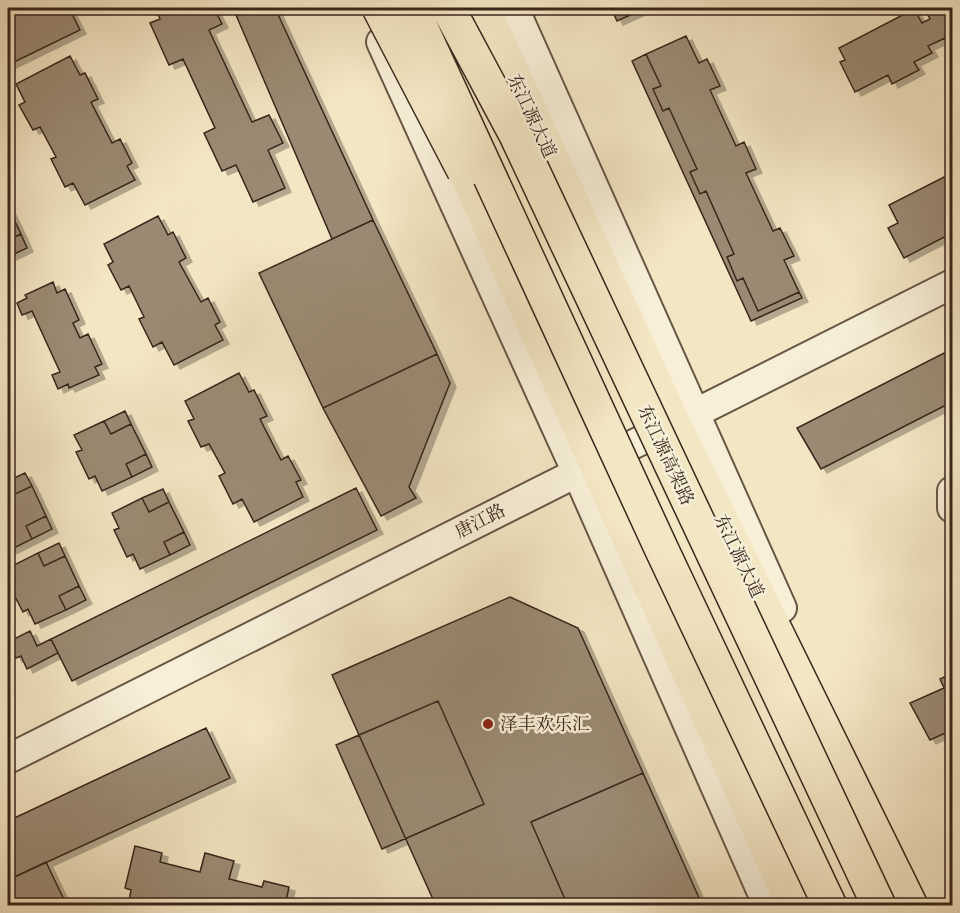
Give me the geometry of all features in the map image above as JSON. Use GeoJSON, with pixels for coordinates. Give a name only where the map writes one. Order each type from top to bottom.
{"type":"FeatureCollection","features":[{"type":"Feature","properties":{"kind":"main road"},"geometry":{"type":"LineString","coordinates":[[379,8],[661,548]]}},
{"type":"Feature","properties":{"kind":"main road"},"geometry":{"type":"LineString","coordinates":[[393,8],[585,468],[793,906]]}},
{"type":"Feature","properties":{"kind":"main road"},"geometry":{"type":"LineString","coordinates":[[412,8],[661,548],[831,906]]}},
{"type":"Feature","properties":{"kind":"main road","name":"东江源高架路"},"geometry":{"type":"LineString","coordinates":[[448,8],[516,135],[879,906]]}},
{"type":"Feature","properties":{"kind":"main road","name":"东江源大道"},"geometry":{"type":"LineString","coordinates":[[483,8],[683,417],[913,906]]}},
{"type":"Feature","properties":{"kind":"street"},"geometry":{"type":"LineString","coordinates":[[365,8],[585,468],[768,906]]}},
{"type":"Feature","properties":{"kind":"street"},"geometry":{"type":"LineString","coordinates":[[514,8],[683,417]]}},
{"type":"Feature","properties":{"kind":"street","name":"唐江路"},"geometry":{"type":"LineString","coordinates":[[8,759],[683,417],[952,284]]}},
{"type":"Feature","properties":{"kind":"street"},"geometry":{"type":"LineString","coordinates":[[952,491],[952,508]]}},
{"type":"Feature","properties":{"kind":"building"},"geometry":{"type":"Polygon","coordinates":[[[19,8],[69,8],[80,30],[8,65],[8,13],[19,8]]]}},
{"type":"Feature","properties":{"kind":"building"},"geometry":{"type":"Polygon","coordinates":[[[155,8],[214,8],[222,24],[209,30],[252,122],[269,115],[283,143],[268,150],[285,188],[253,202],[236,165],[222,171],[204,133],[215,128],[183,59],[169,65],[150,23],[160,19],[155,8]]]}},
{"type":"Feature","properties":{"kind":"building"},"geometry":{"type":"Polygon","coordinates":[[[233,8],[275,8],[373,220],[332,239],[233,8]]]}},
{"type":"Feature","properties":{"kind":"building"},"geometry":{"type":"Polygon","coordinates":[[[611,8],[646,8],[617,21],[611,8]]]}},
{"type":"Feature","properties":{"kind":"building"},"geometry":{"type":"Polygon","coordinates":[[[924,8],[952,8],[952,42],[948,44],[945,38],[928,46],[932,53],[914,62],[919,70],[892,84],[888,75],[855,92],[840,62],[845,60],[839,48],[914,9],[922,23],[930,19],[924,8]]]}},
{"type":"Feature","properties":{"kind":"building"},"geometry":{"type":"Polygon","coordinates":[[[686,36],[699,63],[707,59],[720,86],[710,90],[736,146],[744,142],[756,169],[746,173],[773,231],[780,228],[794,256],[784,260],[799,292],[758,311],[743,278],[737,281],[727,257],[734,254],[706,191],[700,194],[690,172],[697,169],[669,108],[663,111],[653,89],[661,86],[646,54],[686,36]]]}},
{"type":"Feature","properties":{"kind":"building"},"geometry":{"type":"Polygon","coordinates":[[[646,54],[661,86],[653,89],[663,111],[669,108],[697,169],[690,172],[700,194],[706,191],[734,254],[727,257],[737,281],[743,278],[758,311],[799,292],[802,298],[751,321],[632,61],[646,54]]]}},
{"type":"Feature","properties":{"kind":"building"},"geometry":{"type":"Polygon","coordinates":[[[70,56],[80,75],[85,73],[98,99],[91,102],[112,143],[120,139],[132,163],[127,166],[135,180],[85,205],[73,183],[65,187],[51,159],[56,157],[40,127],[33,130],[19,105],[25,102],[16,84],[70,56]]]}},
{"type":"Feature","properties":{"kind":"building"},"geometry":{"type":"Polygon","coordinates":[[[952,173],[952,233],[904,258],[888,228],[898,223],[889,205],[952,173]]]}},
{"type":"Feature","properties":{"kind":"building"},"geometry":{"type":"Polygon","coordinates":[[[8,207],[21,234],[8,240],[8,207]]]}},
{"type":"Feature","properties":{"kind":"building"},"geometry":{"type":"Polygon","coordinates":[[[158,216],[168,235],[173,232],[186,258],[179,262],[201,302],[208,298],[220,322],[215,325],[223,340],[174,365],[162,342],[153,347],[139,319],[144,317],[129,286],[121,290],[108,265],[113,262],[104,244],[158,216]]]}},
{"type":"Feature","properties":{"kind":"building"},"geometry":{"type":"Polygon","coordinates":[[[373,220],[437,354],[323,408],[259,273],[373,220]]]}},
{"type":"Feature","properties":{"kind":"building"},"geometry":{"type":"Polygon","coordinates":[[[21,234],[27,248],[8,257],[8,240],[21,234]]]}},
{"type":"Feature","properties":{"kind":"building"},"geometry":{"type":"Polygon","coordinates":[[[53,282],[57,293],[65,289],[79,320],[73,323],[80,338],[88,334],[102,364],[95,367],[99,375],[69,388],[68,384],[58,389],[52,375],[60,372],[32,311],[22,315],[17,303],[27,298],[25,295],[53,282]]]}},
{"type":"Feature","properties":{"kind":"building"},"geometry":{"type":"Polygon","coordinates":[[[952,349],[952,402],[821,469],[797,428],[952,349]]]}},
{"type":"Feature","properties":{"kind":"building"},"geometry":{"type":"Polygon","coordinates":[[[437,354],[450,383],[409,487],[416,498],[381,516],[323,408],[437,354]]]}},
{"type":"Feature","properties":{"kind":"building"},"geometry":{"type":"Polygon","coordinates":[[[239,373],[249,392],[254,390],[267,416],[260,419],[281,460],[288,456],[301,480],[296,482],[303,497],[254,522],[242,499],[233,504],[219,476],[225,473],[209,444],[201,447],[188,421],[194,419],[185,401],[239,373]]]}},
{"type":"Feature","properties":{"kind":"building"},"geometry":{"type":"Polygon","coordinates":[[[125,411],[131,424],[111,434],[104,421],[125,411]]]}},
{"type":"Feature","properties":{"kind":"building"},"geometry":{"type":"Polygon","coordinates":[[[104,421],[111,434],[131,424],[146,454],[126,464],[132,477],[102,491],[95,476],[89,479],[76,452],[82,450],[74,435],[104,421]]]}},
{"type":"Feature","properties":{"kind":"building"},"geometry":{"type":"Polygon","coordinates":[[[146,454],[152,467],[132,477],[126,464],[146,454]]]}},
{"type":"Feature","properties":{"kind":"building"},"geometry":{"type":"Polygon","coordinates":[[[25,473],[32,486],[11,496],[8,481],[25,473]]]}},
{"type":"Feature","properties":{"kind":"building"},"geometry":{"type":"Polygon","coordinates":[[[32,486],[46,516],[26,526],[32,539],[8,551],[8,488],[11,496],[32,486]]]}},
{"type":"Feature","properties":{"kind":"building"},"geometry":{"type":"Polygon","coordinates":[[[356,488],[377,530],[72,681],[51,639],[356,488]]]}},
{"type":"Feature","properties":{"kind":"building"},"geometry":{"type":"Polygon","coordinates":[[[163,489],[169,502],[149,512],[142,498],[163,489]]]}},
{"type":"Feature","properties":{"kind":"building"},"geometry":{"type":"Polygon","coordinates":[[[142,498],[149,512],[169,502],[184,532],[164,542],[170,555],[140,569],[133,554],[127,557],[114,530],[119,528],[112,513],[142,498]]]}},
{"type":"Feature","properties":{"kind":"building"},"geometry":{"type":"Polygon","coordinates":[[[46,516],[52,529],[32,539],[26,526],[46,516]]]}},
{"type":"Feature","properties":{"kind":"building"},"geometry":{"type":"Polygon","coordinates":[[[184,532],[190,545],[170,555],[164,542],[184,532]]]}},
{"type":"Feature","properties":{"kind":"building"},"geometry":{"type":"Polygon","coordinates":[[[59,543],[65,556],[44,566],[38,553],[59,543]]]}},
{"type":"Feature","properties":{"kind":"building"},"geometry":{"type":"Polygon","coordinates":[[[38,553],[44,566],[65,556],[79,586],[59,596],[66,610],[35,624],[28,609],[23,612],[9,585],[15,582],[8,568],[38,553]]]}},
{"type":"Feature","properties":{"kind":"building"},"geometry":{"type":"Polygon","coordinates":[[[79,586],[86,600],[66,610],[59,596],[79,586]]]}},
{"type":"Feature","properties":{"kind":"building","name":"泽丰欢乐汇"},"geometry":{"type":"Polygon","coordinates":[[[510,597],[578,628],[700,900],[688,906],[436,906],[332,675],[510,597]]]}},
{"type":"Feature","properties":{"kind":"building"},"geometry":{"type":"Polygon","coordinates":[[[30,631],[37,646],[51,639],[58,653],[27,669],[21,656],[16,658],[8,642],[30,631]]]}},
{"type":"Feature","properties":{"kind":"building"},"geometry":{"type":"Polygon","coordinates":[[[952,673],[952,730],[930,740],[910,703],[944,688],[940,679],[952,673]]]}},
{"type":"Feature","properties":{"kind":"building"},"geometry":{"type":"Polygon","coordinates":[[[438,701],[484,804],[382,849],[336,745],[438,701]]]}},
{"type":"Feature","properties":{"kind":"building"},"geometry":{"type":"Polygon","coordinates":[[[206,728],[230,778],[8,880],[8,821],[206,728]]]}},
{"type":"Feature","properties":{"kind":"building"},"geometry":{"type":"Polygon","coordinates":[[[643,773],[700,900],[688,906],[568,906],[531,822],[643,773]]]}},
{"type":"Feature","properties":{"kind":"building"},"geometry":{"type":"Polygon","coordinates":[[[135,846],[162,853],[160,862],[200,872],[205,853],[234,861],[229,879],[262,887],[264,881],[289,887],[285,906],[128,906],[131,890],[125,888],[135,846]]]}},
{"type":"Feature","properties":{"kind":"building"},"geometry":{"type":"Polygon","coordinates":[[[46,862],[67,906],[8,906],[8,880],[46,862]]]}},
{"type":"Feature","properties":{"kind":"place","name":"泽丰欢乐汇"},"geometry":{"type":"Point","coordinates":[488,724]}}]}
